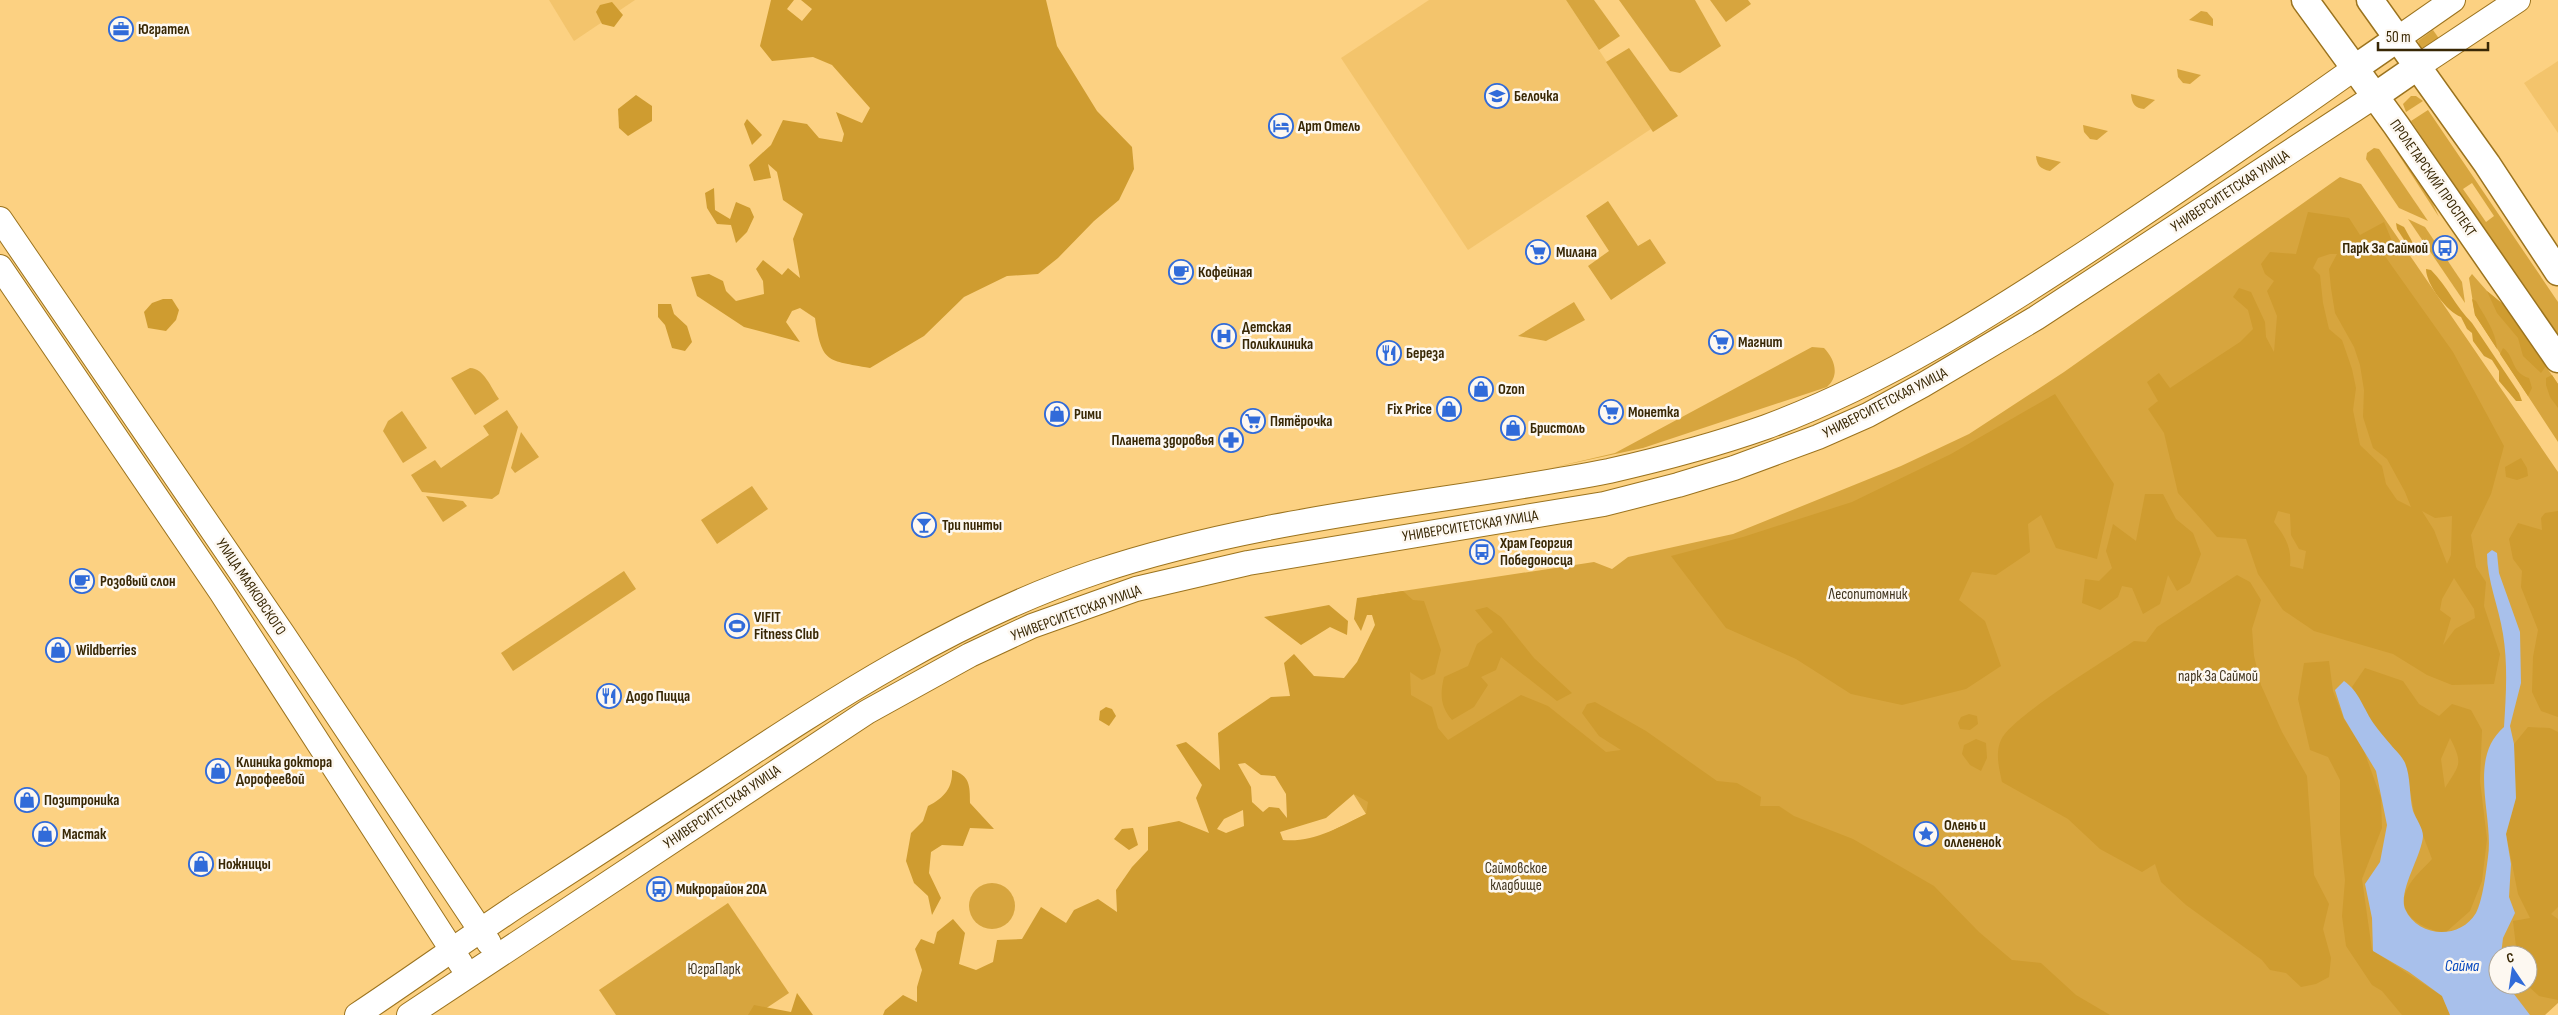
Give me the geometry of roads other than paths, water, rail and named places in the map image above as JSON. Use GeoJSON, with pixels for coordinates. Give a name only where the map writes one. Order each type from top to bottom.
{"type":"FeatureCollection","features":[{"type":"Feature","properties":{"kind":"main road","name":"ПРОЛЕТАРСКИЙ ПРОСПЕКТ"},"geometry":{"type":"LineString","coordinates":[[2305,0],[2375,96],[2558,359]]}},
{"type":"Feature","properties":{"kind":"main road"},"geometry":{"type":"LineString","coordinates":[[2370,0],[2487,164],[2558,272]]}},
{"type":"Feature","properties":{"kind":"main road","name":"УНИВЕРСИТЕТСКАЯ УЛИЦА"},"geometry":{"type":"LineString","coordinates":[[358,1014],[795,725],[899,660],[954,630],[1020,600],[1098,571],[1207,541],[1540,484],[1674,456],[1766,427],[1851,390],[1909,361],[2021,295],[2453,0]]}},
{"type":"Feature","properties":{"kind":"main road","name":"УНИВЕРСИТЕТСКАЯ УЛИЦА"},"geometry":{"type":"LineString","coordinates":[[409,1015],[867,712],[970,655],[1032,626],[1136,589],[1248,563],[1604,504],[1734,468],[1818,437],[1868,414],[1923,385],[2036,318],[2518,0]]}},
{"type":"Feature","properties":{"kind":"main road","name":"УЛИЦА МАЯКОВСКОГО"},"geometry":{"type":"LineString","coordinates":[[0,219],[288,642],[498,957]]}},
{"type":"Feature","properties":{"kind":"main road","name":"УЛИЦА МАЯКОВСКОГО"},"geometry":{"type":"LineString","coordinates":[[0,267],[221,592],[452,952],[469,975]]}},
{"type":"Feature","properties":{"kind":"water","name":"Сайма"},"geometry":{"type":"Polygon","coordinates":[[[2492,550],[2497,553],[2499,573],[2520,632],[2521,683],[2510,726],[2514,744],[2516,798],[2506,834],[2511,864],[2509,897],[2515,913],[2503,938],[2502,945],[2488,945],[2488,995],[2515,995],[2530,1015],[2450,1015],[2442,996],[2409,972],[2373,951],[2372,918],[2365,884],[2380,862],[2387,825],[2376,771],[2344,718],[2335,690],[2344,681],[2354,690],[2374,724],[2402,758],[2407,768],[2413,811],[2423,836],[2419,853],[2407,883],[2404,901],[2405,909],[2411,919],[2419,926],[2429,930],[2439,932],[2460,928],[2469,922],[2476,913],[2482,893],[2489,841],[2484,771],[2487,755],[2493,740],[2504,727],[2506,692],[2505,646],[2491,584],[2487,554],[2492,550]]]}},
{"type":"Feature","properties":{"kind":"place","name":"Югрател"},"geometry":{"type":"Point","coordinates":[121,29]}},
{"type":"Feature","properties":{"kind":"place","name":"Белочка"},"geometry":{"type":"Point","coordinates":[1497,96]}},
{"type":"Feature","properties":{"kind":"place","name":"Арт Отель"},"geometry":{"type":"Point","coordinates":[1281,126]}},
{"type":"Feature","properties":{"kind":"place","name":"Парк За Саймой"},"geometry":{"type":"Point","coordinates":[2445,248]}},
{"type":"Feature","properties":{"kind":"place","name":"Милана"},"geometry":{"type":"Point","coordinates":[1538,252]}},
{"type":"Feature","properties":{"kind":"place","name":"Кофейная"},"geometry":{"type":"Point","coordinates":[1181,272]}},
{"type":"Feature","properties":{"kind":"place","name":"Детская Поликлиника"},"geometry":{"type":"Point","coordinates":[1224,336]}},
{"type":"Feature","properties":{"kind":"place","name":"Магнит"},"geometry":{"type":"Point","coordinates":[1721,342]}},
{"type":"Feature","properties":{"kind":"place","name":"Береза"},"geometry":{"type":"Point","coordinates":[1389,353]}},
{"type":"Feature","properties":{"kind":"place","name":"Ozon"},"geometry":{"type":"Point","coordinates":[1481,389]}},
{"type":"Feature","properties":{"kind":"place","name":"Fix Price"},"geometry":{"type":"Point","coordinates":[1449,409]}},
{"type":"Feature","properties":{"kind":"place","name":"Монетка"},"geometry":{"type":"Point","coordinates":[1611,412]}},
{"type":"Feature","properties":{"kind":"place","name":"Рими"},"geometry":{"type":"Point","coordinates":[1057,414]}},
{"type":"Feature","properties":{"kind":"place","name":"Пятёрочка"},"geometry":{"type":"Point","coordinates":[1253,421]}},
{"type":"Feature","properties":{"kind":"place","name":"Бристоль"},"geometry":{"type":"Point","coordinates":[1513,428]}},
{"type":"Feature","properties":{"kind":"place","name":"Планета здоровья"},"geometry":{"type":"Point","coordinates":[1231,440]}},
{"type":"Feature","properties":{"kind":"place","name":"Три пинты"},"geometry":{"type":"Point","coordinates":[924,525]}},
{"type":"Feature","properties":{"kind":"place","name":"Храм Георгия Победоносца"},"geometry":{"type":"Point","coordinates":[1482,552]}},
{"type":"Feature","properties":{"kind":"place","name":"Розовый слон"},"geometry":{"type":"Point","coordinates":[82,581]}},
{"type":"Feature","properties":{"kind":"place","name":"VIFIT Fitness Club"},"geometry":{"type":"Point","coordinates":[737,626]}},
{"type":"Feature","properties":{"kind":"place","name":"Wildberries"},"geometry":{"type":"Point","coordinates":[58,650]}},
{"type":"Feature","properties":{"kind":"place","name":"Додо Пицца"},"geometry":{"type":"Point","coordinates":[609,696]}},
{"type":"Feature","properties":{"kind":"place","name":"Клиника доктора Дорофеевой"},"geometry":{"type":"Point","coordinates":[218,771]}},
{"type":"Feature","properties":{"kind":"place","name":"Позитроника"},"geometry":{"type":"Point","coordinates":[27,800]}},
{"type":"Feature","properties":{"kind":"place","name":"Мастак"},"geometry":{"type":"Point","coordinates":[45,834]}},
{"type":"Feature","properties":{"kind":"place","name":"Олень и оллененок"},"geometry":{"type":"Point","coordinates":[1926,834]}},
{"type":"Feature","properties":{"kind":"place","name":"Ножницы"},"geometry":{"type":"Point","coordinates":[201,864]}},
{"type":"Feature","properties":{"kind":"place","name":"Микрорайон 20А"},"geometry":{"type":"Point","coordinates":[659,889]}},
{"type":"Feature","properties":{"kind":"park label","name":"Лесопитомник"},"geometry":{"type":"Point","coordinates":[1868,594]}},
{"type":"Feature","properties":{"kind":"park label","name":"парк За Саймой"},"geometry":{"type":"Point","coordinates":[2218,676]}},
{"type":"Feature","properties":{"kind":"park label","name":"Саймовское кладбище"},"geometry":{"type":"Point","coordinates":[1516,876]}},
{"type":"Feature","properties":{"kind":"park label","name":"ЮграПарк"},"geometry":{"type":"Point","coordinates":[714,969]}}]}
